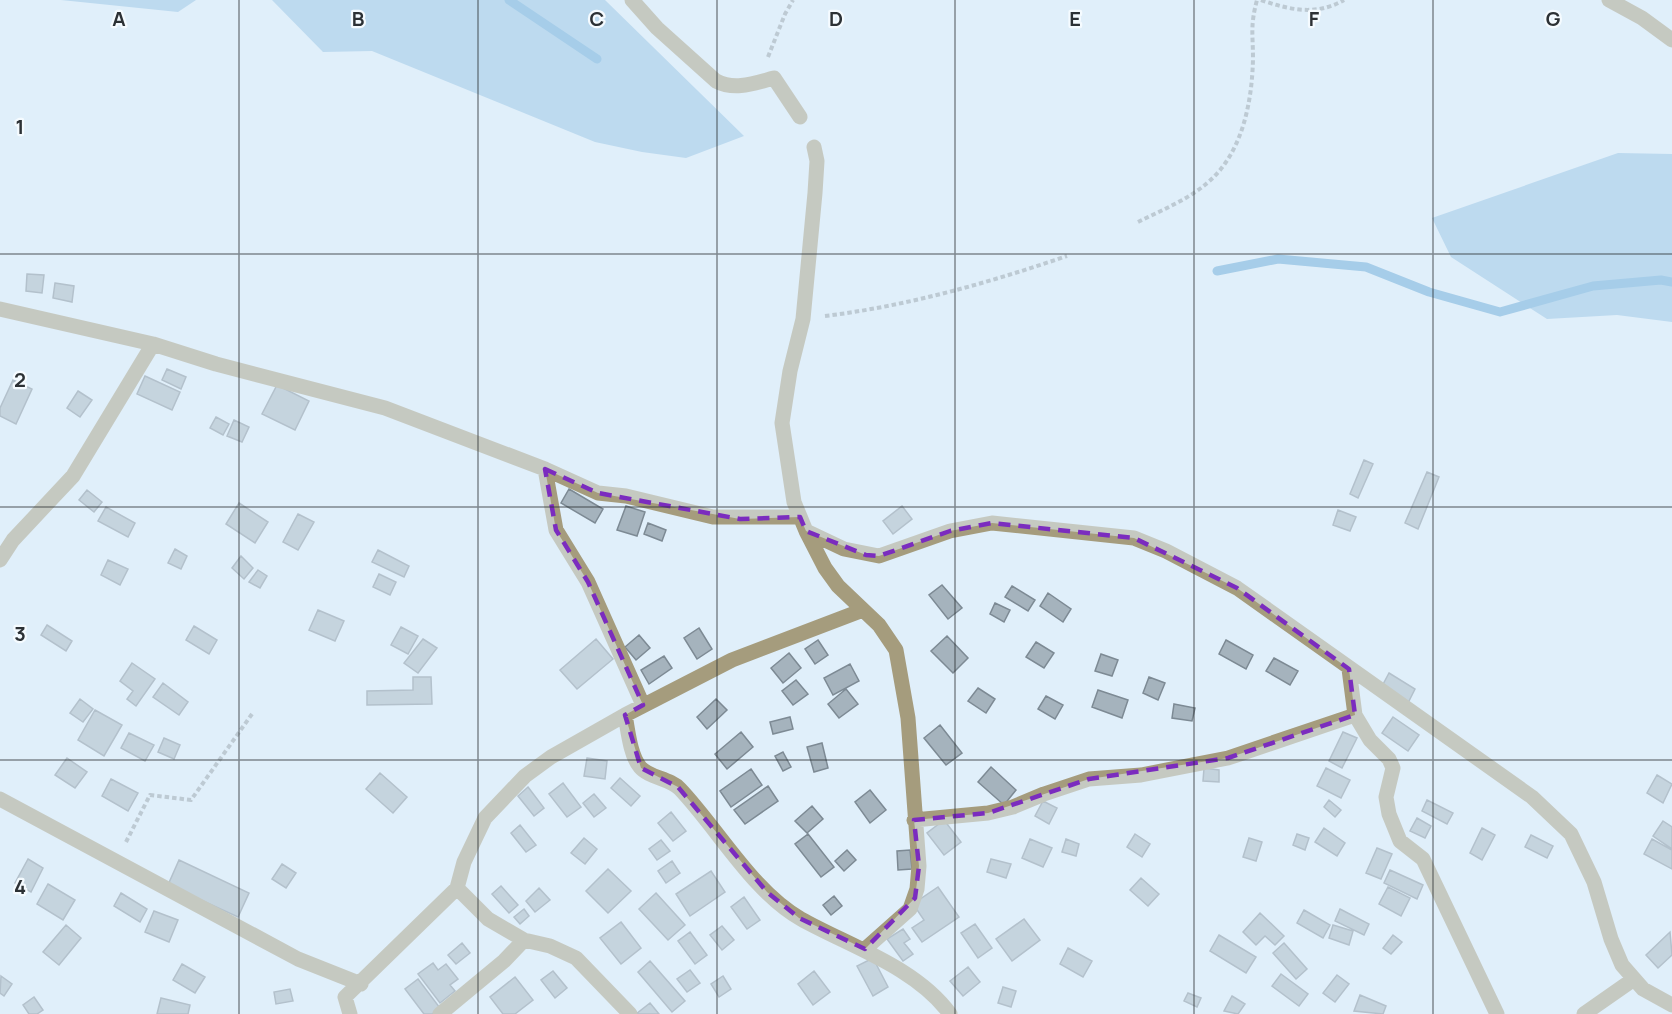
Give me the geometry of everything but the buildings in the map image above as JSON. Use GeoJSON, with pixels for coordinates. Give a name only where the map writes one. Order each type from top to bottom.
{"type":"FeatureCollection","features":[{"type":"Feature","properties":{"kind":"street"},"geometry":{"type":"LineString","coordinates":[[632,0],[657,28],[716,81],[726,86],[736,86],[774,78],[800,117]]}},
{"type":"Feature","properties":{"kind":"street"},"geometry":{"type":"LineString","coordinates":[[1609,0],[1669,32]]}},
{"type":"Feature","properties":{"kind":"street"},"geometry":{"type":"LineString","coordinates":[[814,147],[817,161],[815,193],[803,319],[790,371],[782,423],[794,502],[825,568],[838,586],[879,625],[896,650],[908,718],[919,866],[915,898],[910,909],[865,949]]}},
{"type":"Feature","properties":{"kind":"street"},"geometry":{"type":"LineString","coordinates":[[0,309],[153,344],[385,408],[545,469],[598,494],[626,495],[713,517],[803,524],[844,549],[866,555],[879,556],[950,531],[992,523],[1134,538],[1166,551],[1237,588],[1532,797],[1571,834],[1594,882],[1611,939],[1622,965],[1643,988],[1672,1005]]}},
{"type":"Feature","properties":{"kind":"street"},"geometry":{"type":"LineString","coordinates":[[0,561],[14,540],[73,476],[153,344]]}},
{"type":"Feature","properties":{"kind":"street"},"geometry":{"type":"LineString","coordinates":[[545,469],[556,530],[588,582],[643,705]]}},
{"type":"Feature","properties":{"kind":"street"},"geometry":{"type":"LineString","coordinates":[[350,1014],[345,997],[361,984],[457,888],[464,862],[485,818],[525,776],[551,757],[625,715],[732,660],[863,610]]}},
{"type":"Feature","properties":{"kind":"street"},"geometry":{"type":"LineString","coordinates":[[1349,669],[1355,715],[1370,740],[1389,759],[1393,768],[1386,797],[1389,814],[1400,841],[1423,859],[1497,1014]]}},
{"type":"Feature","properties":{"kind":"street"},"geometry":{"type":"LineString","coordinates":[[625,715],[634,753],[641,768],[678,787],[767,892],[799,918],[865,949],[924,989],[950,1014]]}},
{"type":"Feature","properties":{"kind":"street"},"geometry":{"type":"LineString","coordinates":[[914,820],[988,813],[1013,807],[1089,779],[1141,775],[1228,758],[1355,715]]}},
{"type":"Feature","properties":{"kind":"street"},"geometry":{"type":"LineString","coordinates":[[0,799],[298,958],[361,984]]}},
{"type":"Feature","properties":{"kind":"street"},"geometry":{"type":"LineString","coordinates":[[457,888],[489,919],[524,940],[550,946],[576,958],[630,1014]]}},
{"type":"Feature","properties":{"kind":"street"},"geometry":{"type":"LineString","coordinates":[[440,1014],[504,961],[524,940]]}},
{"type":"Feature","properties":{"kind":"street"},"geometry":{"type":"LineString","coordinates":[[1584,1014],[1634,979]]}},
{"type":"Feature","properties":{"kind":"path"},"geometry":{"type":"LineString","coordinates":[[774,78],[767,59],[793,0]]}},
{"type":"Feature","properties":{"kind":"path"},"geometry":{"type":"LineString","coordinates":[[1138,222],[1207,184],[1227,159],[1244,129],[1253,59],[1251,22],[1259,0],[1289,10],[1311,11],[1344,0]]}},
{"type":"Feature","properties":{"kind":"path"},"geometry":{"type":"LineString","coordinates":[[803,319],[875,310],[1004,277],[1066,256]]}},
{"type":"Feature","properties":{"kind":"path"},"geometry":{"type":"LineString","coordinates":[[115,861],[150,795],[191,800],[252,714]]}},
{"type":"Feature","properties":{"kind":"highlighted area"},"geometry":{"type":"Polygon","coordinates":[[[545,469],[598,493],[740,519],[800,517],[806,531],[866,555],[879,556],[950,531],[992,523],[1134,538],[1237,588],[1349,669],[1355,715],[1228,758],[1089,779],[988,813],[914,820],[919,866],[915,898],[865,949],[799,918],[767,892],[678,787],[641,768],[625,715],[643,705],[588,582],[556,530],[545,469]]]}},
{"type":"Feature","properties":{"kind":"shaded area"},"geometry":{"type":"Polygon","coordinates":[[[61,0],[196,0],[178,12],[61,0]]]}},
{"type":"Feature","properties":{"kind":"shaded area"},"geometry":{"type":"Polygon","coordinates":[[[272,0],[605,0],[744,136],[686,158],[595,142],[372,51],[323,52],[272,0]]]}},
{"type":"Feature","properties":{"kind":"shaded area"},"geometry":{"type":"Polygon","coordinates":[[[1618,153],[1672,154],[1672,322],[1617,315],[1547,319],[1451,257],[1432,218],[1618,153]]]}},
{"type":"Feature","properties":{"kind":"waterway"},"geometry":{"type":"LineString","coordinates":[[509,0],[597,59]]}},
{"type":"Feature","properties":{"kind":"waterway"},"geometry":{"type":"LineString","coordinates":[[1217,271],[1278,259],[1366,267],[1429,292],[1500,312],[1593,286],[1661,280],[1672,282]]}}]}
